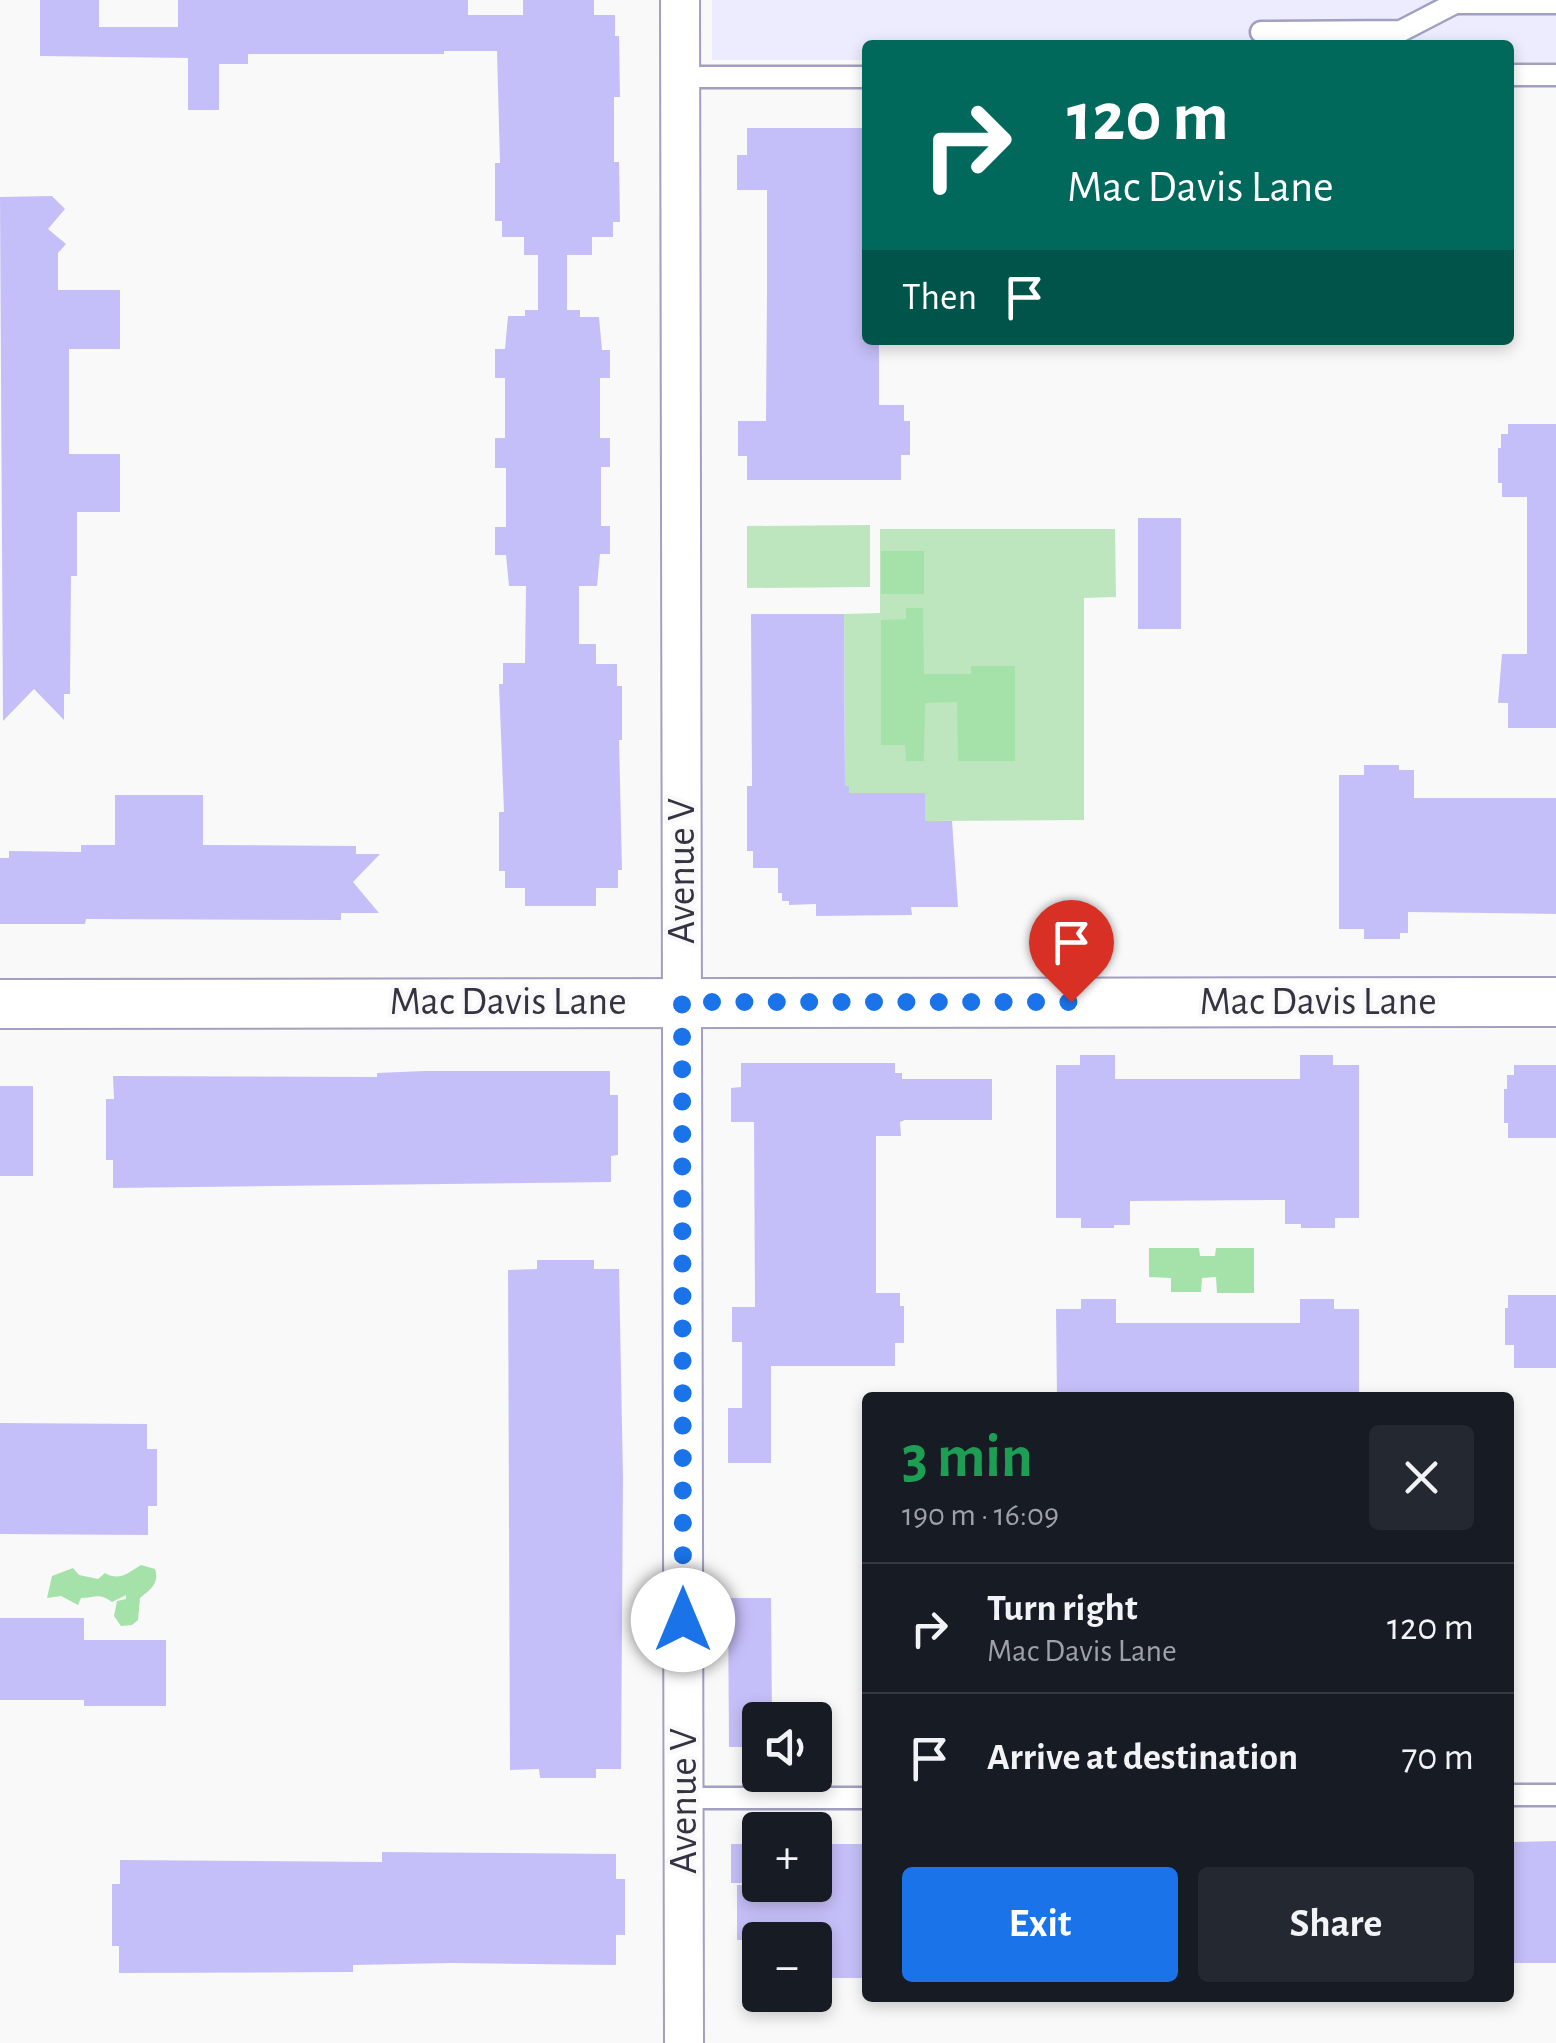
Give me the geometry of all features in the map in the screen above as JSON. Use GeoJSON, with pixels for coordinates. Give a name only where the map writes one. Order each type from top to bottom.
{"type":"FeatureCollection","features":[{"type":"Feature","properties":{"kind":"street","name":"Avenue V"},"geometry":{"type":"LineString","coordinates":[[680,0],[684,2043]]}},
{"type":"Feature","properties":{"kind":"street","name":"Mac Davis Lane"},"geometry":{"type":"LineString","coordinates":[[0,1004],[1556,1002]]}},
{"type":"Feature","properties":{"kind":"lane"},"geometry":{"type":"LineString","coordinates":[[1261,32],[1401,31],[1455,2],[1556,3]]}},
{"type":"Feature","properties":{"kind":"lane"},"geometry":{"type":"LineString","coordinates":[[1514,75],[1556,75]]}},
{"type":"Feature","properties":{"kind":"lane"},"geometry":{"type":"LineString","coordinates":[[680,78],[862,77]]}},
{"type":"Feature","properties":{"kind":"lane"},"geometry":{"type":"LineString","coordinates":[[1514,1795],[1556,1794]]}},
{"type":"Feature","properties":{"kind":"lane"},"geometry":{"type":"LineString","coordinates":[[684,1798],[862,1798]]}},
{"type":"Feature","properties":{"kind":"shaded area"},"geometry":{"type":"Polygon","coordinates":[[[712,0],[1556,0],[1556,62],[1514,62],[1514,40],[862,40],[862,60],[712,60],[712,0]]]}},
{"type":"Feature","properties":{"kind":"shaded area"},"geometry":{"type":"Polygon","coordinates":[[[870,525],[870,587],[747,588],[747,526],[870,525]]]}},
{"type":"Feature","properties":{"kind":"shaded area"},"geometry":{"type":"Polygon","coordinates":[[[880,529],[1115,529],[1116,597],[1084,598],[1084,820],[925,821],[925,793],[857,793],[857,798],[824,786],[845,778],[844,614],[880,613],[880,529]]]}},
{"type":"Feature","properties":{"kind":"shaded area"},"geometry":{"type":"Polygon","coordinates":[[[881,551],[924,551],[924,594],[881,594],[881,551]]]}},
{"type":"Feature","properties":{"kind":"shaded area"},"geometry":{"type":"Polygon","coordinates":[[[906,608],[923,608],[924,674],[971,674],[971,666],[1015,666],[1015,761],[958,761],[957,702],[925,703],[924,761],[906,761],[905,745],[881,745],[881,620],[906,619],[906,608]]]}},
{"type":"Feature","properties":{"kind":"shaded area"},"geometry":{"type":"Polygon","coordinates":[[[1149,1248],[1199,1248],[1200,1256],[1215,1256],[1216,1248],[1254,1248],[1254,1293],[1217,1293],[1216,1277],[1202,1278],[1201,1292],[1171,1292],[1171,1278],[1149,1277],[1149,1248]]]}},
{"type":"Feature","properties":{"kind":"shaded area"},"geometry":{"type":"Polygon","coordinates":[[[141,1565],[155,1569],[156,1578],[140,1598],[138,1620],[132,1625],[121,1626],[114,1616],[117,1601],[126,1599],[126,1595],[112,1602],[100,1596],[81,1598],[78,1605],[61,1596],[47,1598],[52,1576],[73,1568],[79,1575],[98,1579],[105,1573],[124,1575],[141,1565]]]}},
{"type":"Feature","properties":{"kind":"building"},"geometry":{"type":"Polygon","coordinates":[[[40,0],[99,0],[99,27],[178,27],[178,0],[468,0],[468,15],[523,15],[523,0],[594,0],[594,15],[615,15],[620,97],[614,97],[614,162],[619,162],[620,222],[613,222],[613,237],[592,237],[592,255],[567,255],[567,310],[580,310],[580,317],[599,317],[602,350],[610,350],[610,378],[600,378],[600,438],[610,438],[610,467],[601,467],[601,526],[610,526],[610,554],[600,554],[597,586],[579,586],[579,644],[596,644],[596,664],[617,664],[617,686],[622,686],[622,870],[618,870],[618,888],[596,888],[596,906],[525,906],[525,888],[505,888],[505,871],[499,871],[499,812],[504,812],[499,684],[503,684],[503,663],[525,663],[526,586],[509,586],[506,555],[495,555],[495,527],[506,527],[506,468],[495,468],[495,438],[505,438],[505,378],[495,378],[495,349],[505,349],[508,316],[525,316],[525,310],[538,310],[538,255],[524,255],[524,237],[502,237],[502,221],[495,221],[495,163],[500,163],[497,51],[248,54],[248,64],[219,64],[219,110],[188,110],[188,58],[40,56],[40,0]]]}},
{"type":"Feature","properties":{"kind":"building"},"geometry":{"type":"Polygon","coordinates":[[[747,128],[862,128],[862,345],[879,345],[879,405],[904,405],[904,421],[910,421],[910,455],[901,455],[901,480],[747,480],[747,456],[738,456],[738,421],[766,421],[767,190],[737,190],[737,155],[747,155],[747,128]]]}},
{"type":"Feature","properties":{"kind":"building"},"geometry":{"type":"Polygon","coordinates":[[[52,196],[65,209],[48,229],[66,244],[58,253],[58,290],[120,290],[120,349],[69,349],[69,454],[120,454],[120,512],[77,512],[77,576],[71,576],[70,694],[64,694],[64,720],[34,689],[3,721],[0,197],[52,196]]]}},
{"type":"Feature","properties":{"kind":"building"},"geometry":{"type":"Polygon","coordinates":[[[1508,424],[1556,424],[1556,728],[1508,728],[1508,703],[1498,703],[1502,654],[1527,654],[1527,497],[1502,497],[1502,483],[1498,483],[1498,448],[1501,434],[1508,434],[1508,424]]]}},
{"type":"Feature","properties":{"kind":"building"},"geometry":{"type":"Polygon","coordinates":[[[1138,518],[1181,518],[1181,629],[1138,629],[1138,518]]]}},
{"type":"Feature","properties":{"kind":"building"},"geometry":{"type":"Polygon","coordinates":[[[751,614],[844,614],[845,786],[849,786],[849,793],[925,793],[925,821],[952,821],[958,907],[911,907],[912,915],[816,916],[816,904],[789,905],[789,901],[782,901],[782,893],[778,893],[778,868],[753,868],[753,851],[747,851],[747,786],[752,786],[751,614]]]}},
{"type":"Feature","properties":{"kind":"building"},"geometry":{"type":"Polygon","coordinates":[[[1364,765],[1399,765],[1399,770],[1414,770],[1414,798],[1556,798],[1556,914],[1408,912],[1408,933],[1400,933],[1400,939],[1364,939],[1364,929],[1339,929],[1339,775],[1364,775],[1364,765]]]}},
{"type":"Feature","properties":{"kind":"building"},"geometry":{"type":"Polygon","coordinates":[[[115,795],[203,795],[203,845],[356,846],[356,854],[380,854],[353,882],[379,913],[341,913],[341,920],[86,919],[85,924],[0,924],[0,858],[9,858],[9,851],[81,852],[81,845],[115,845],[115,795]]]}},
{"type":"Feature","properties":{"kind":"building"},"geometry":{"type":"Polygon","coordinates":[[[1080,1055],[1115,1055],[1115,1079],[1300,1079],[1300,1055],[1333,1055],[1333,1065],[1359,1065],[1359,1218],[1335,1218],[1335,1228],[1301,1228],[1301,1224],[1285,1224],[1285,1200],[1130,1201],[1130,1225],[1114,1228],[1081,1228],[1081,1218],[1056,1218],[1056,1065],[1080,1065],[1080,1055]]]}},
{"type":"Feature","properties":{"kind":"building"},"geometry":{"type":"Polygon","coordinates":[[[741,1063],[895,1063],[895,1073],[902,1073],[902,1079],[992,1079],[992,1120],[905,1120],[900,1122],[901,1136],[876,1136],[876,1293],[900,1293],[904,1343],[895,1343],[895,1366],[771,1366],[771,1463],[728,1463],[728,1408],[742,1408],[742,1342],[732,1342],[732,1307],[755,1307],[754,1122],[731,1122],[731,1088],[741,1087],[741,1063]]]}},
{"type":"Feature","properties":{"kind":"building"},"geometry":{"type":"Polygon","coordinates":[[[1514,1065],[1556,1065],[1556,1138],[1508,1138],[1504,1089],[1507,1075],[1514,1075],[1514,1065]]]}},
{"type":"Feature","properties":{"kind":"building"},"geometry":{"type":"Polygon","coordinates":[[[610,1071],[610,1095],[618,1095],[618,1155],[611,1156],[611,1182],[113,1188],[113,1160],[106,1160],[106,1099],[114,1099],[113,1076],[377,1077],[377,1073],[610,1071]]]}},
{"type":"Feature","properties":{"kind":"building"},"geometry":{"type":"Polygon","coordinates":[[[0,1086],[33,1086],[33,1176],[0,1176],[0,1086]]]}},
{"type":"Feature","properties":{"kind":"building"},"geometry":{"type":"Polygon","coordinates":[[[537,1260],[594,1260],[594,1269],[619,1269],[623,1478],[621,1769],[596,1769],[596,1778],[540,1778],[539,1769],[510,1770],[508,1270],[537,1269],[537,1260]]]}},
{"type":"Feature","properties":{"kind":"building"},"geometry":{"type":"Polygon","coordinates":[[[1508,1295],[1556,1295],[1556,1368],[1514,1368],[1514,1345],[1505,1345],[1508,1295]]]}},
{"type":"Feature","properties":{"kind":"building"},"geometry":{"type":"Polygon","coordinates":[[[1081,1299],[1116,1299],[1116,1323],[1300,1323],[1300,1299],[1334,1299],[1334,1309],[1359,1309],[1359,1392],[1057,1392],[1056,1309],[1081,1309],[1081,1299]]]}},
{"type":"Feature","properties":{"kind":"building"},"geometry":{"type":"Polygon","coordinates":[[[0,1423],[147,1424],[147,1449],[157,1449],[157,1506],[148,1506],[148,1535],[0,1534],[0,1423]]]}},
{"type":"Feature","properties":{"kind":"building"},"geometry":{"type":"Polygon","coordinates":[[[728,1598],[771,1598],[772,1702],[742,1702],[742,1747],[729,1747],[728,1598]]]}},
{"type":"Feature","properties":{"kind":"building"},"geometry":{"type":"Polygon","coordinates":[[[0,1618],[84,1618],[84,1640],[166,1640],[166,1706],[84,1706],[84,1700],[0,1700],[0,1618]]]}},
{"type":"Feature","properties":{"kind":"building"},"geometry":{"type":"Polygon","coordinates":[[[1556,1841],[1556,1963],[1514,1963],[1514,1842],[1556,1841]]]}},
{"type":"Feature","properties":{"kind":"building"},"geometry":{"type":"Polygon","coordinates":[[[731,1844],[742,1844],[742,1883],[731,1883],[731,1844]]]}},
{"type":"Feature","properties":{"kind":"building"},"geometry":{"type":"Polygon","coordinates":[[[832,1844],[862,1844],[862,1978],[832,1978],[832,1922],[742,1922],[742,1940],[737,1940],[737,1885],[742,1885],[742,1902],[832,1902],[832,1844]]]}},
{"type":"Feature","properties":{"kind":"building"},"geometry":{"type":"Polygon","coordinates":[[[382,1852],[616,1854],[616,1879],[625,1879],[625,1935],[616,1935],[616,1965],[451,1963],[353,1965],[353,1972],[119,1973],[119,1946],[112,1946],[112,1884],[120,1884],[120,1860],[382,1862],[382,1852]]]}},
{"type":"Feature","properties":{"kind":"route"},"geometry":{"type":"LineString","coordinates":[[683,1620],[682,1002],[1071,1002]]}}]}
